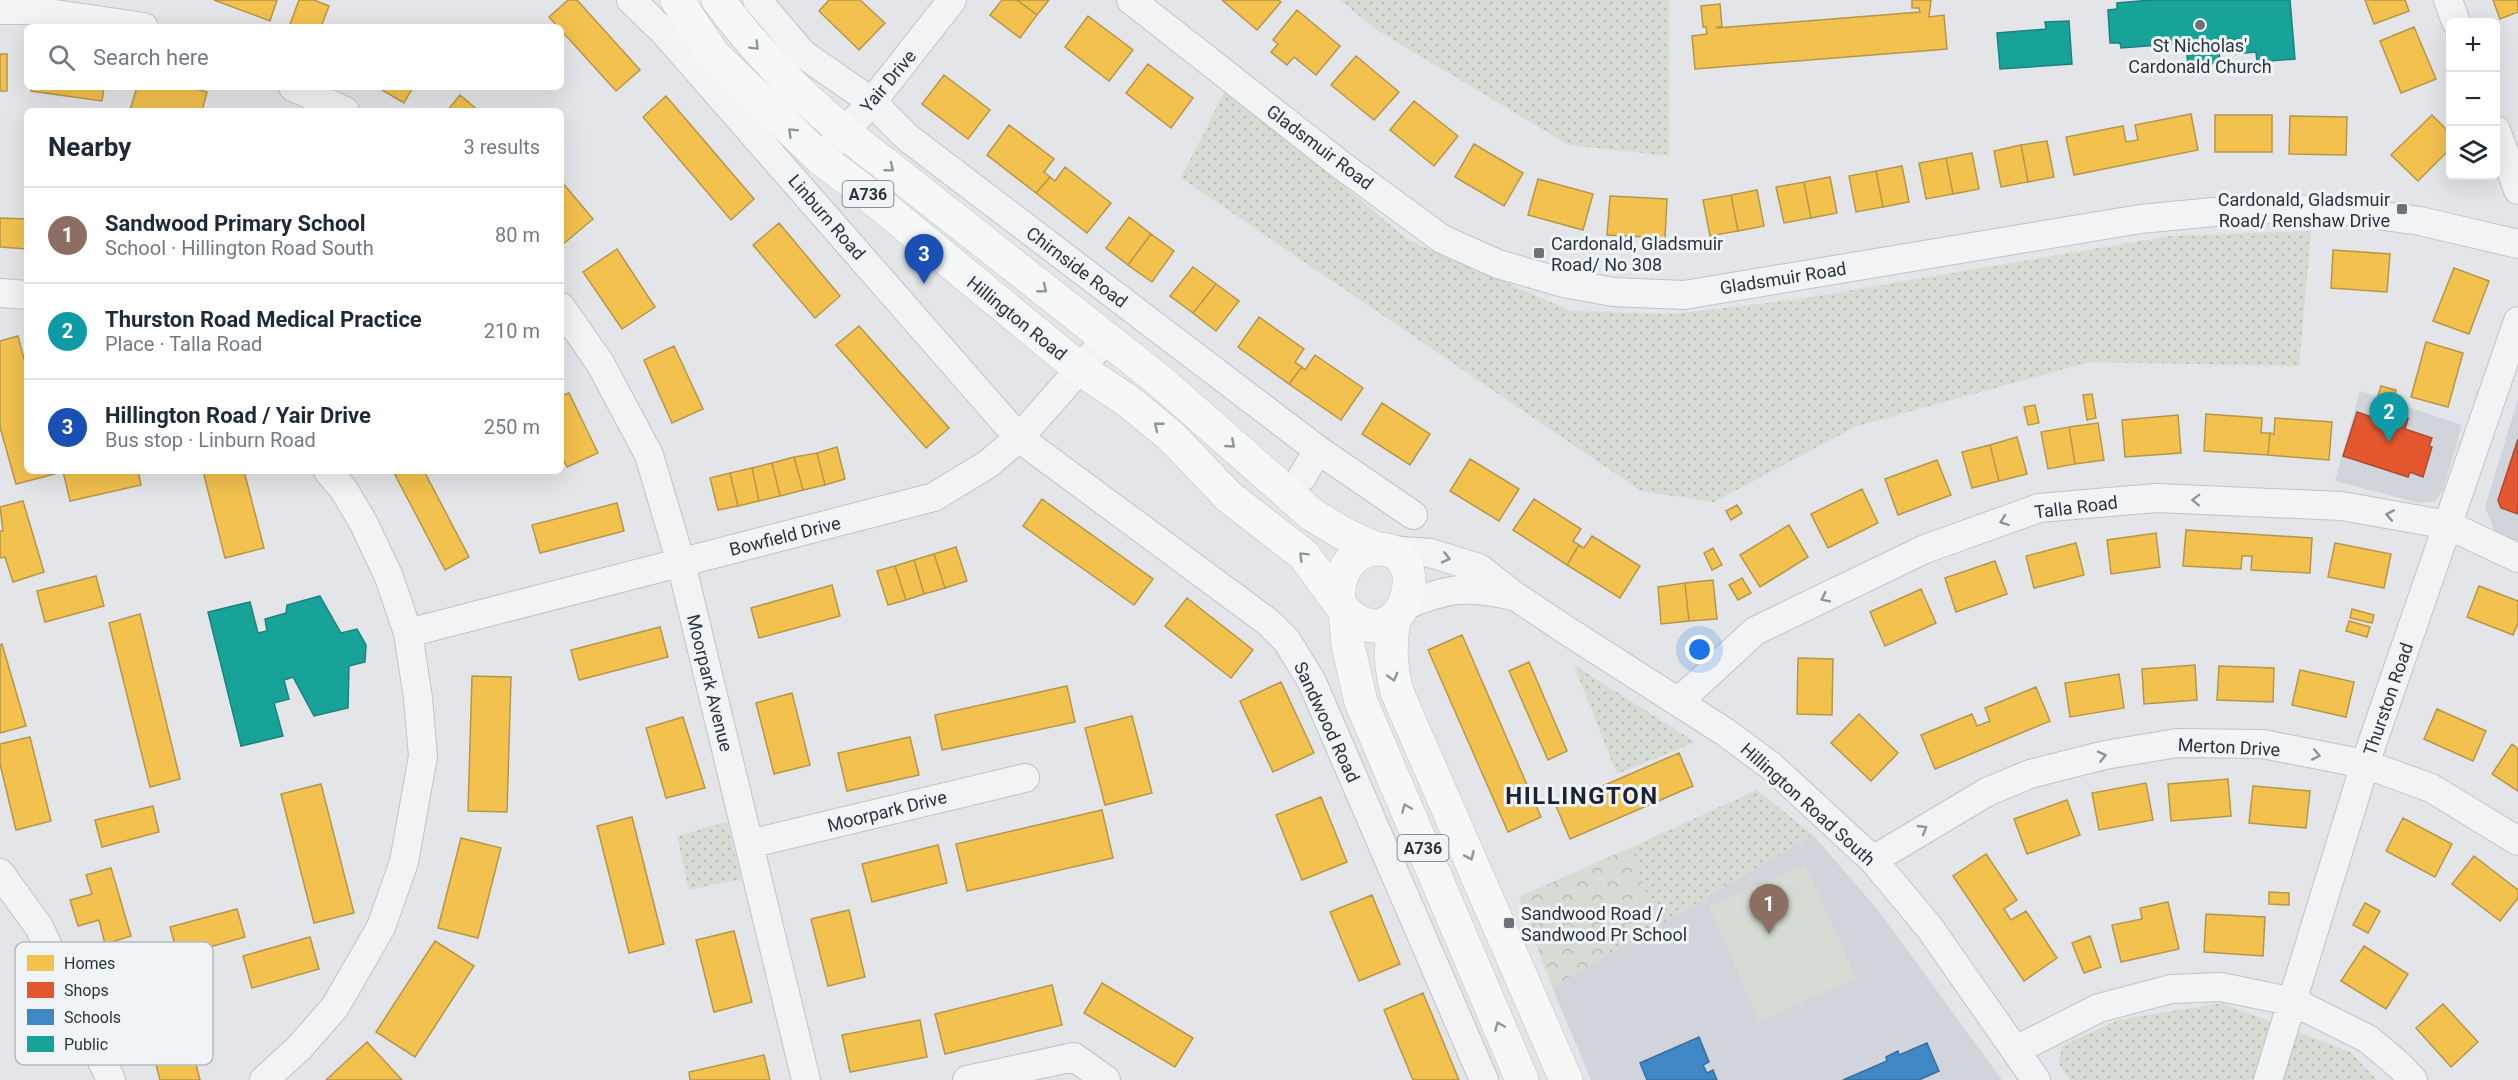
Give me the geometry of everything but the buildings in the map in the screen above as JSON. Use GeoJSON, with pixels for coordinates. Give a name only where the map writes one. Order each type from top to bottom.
{"type":"FeatureCollection","features":[{"type":"Feature","properties":{"kind":"main road","name":"Hillington Road"},"geometry":{"type":"LineString","coordinates":[[677,0],[713,54],[820,158],[865,192],[1080,369],[1128,401],[1172,437],[1229,497],[1304,555],[1342,606]]}},
{"type":"Feature","properties":{"kind":"main road","name":"A736"},"geometry":{"type":"LineString","coordinates":[[718,0],[744,35],[843,133],[1159,380],[1311,514],[1344,534],[1383,549]]}},
{"type":"Feature","properties":{"kind":"main road"},"geometry":{"type":"LineString","coordinates":[[1383,549],[1400,557],[1407,567],[1410,588],[1399,613],[1372,625],[1358,621],[1342,606],[1339,582],[1347,565],[1365,552],[1383,549]]}},
{"type":"Feature","properties":{"kind":"main road","name":"Sandwood Road"},"geometry":{"type":"LineString","coordinates":[[1342,606],[1361,702],[1522,1080]]}},
{"type":"Feature","properties":{"kind":"main road","name":"A736"},"geometry":{"type":"LineString","coordinates":[[1399,613],[1390,645],[1391,667],[1397,692],[1566,1080]]}},
{"type":"Feature","properties":{"kind":"street","name":"Linburn Road"},"geometry":{"type":"LineString","coordinates":[[631,0],[665,33],[1018,438]]}},
{"type":"Feature","properties":{"kind":"street","name":"Chirnside Road"},"geometry":{"type":"LineString","coordinates":[[757,0],[803,54],[872,102],[908,138],[1318,450],[1413,515]]}},
{"type":"Feature","properties":{"kind":"street","name":"Yair Drive"},"geometry":{"type":"LineString","coordinates":[[820,158],[872,102],[952,0]]}},
{"type":"Feature","properties":{"kind":"street","name":"Gladsmuir Road"},"geometry":{"type":"LineString","coordinates":[[1131,0],[1341,165],[1442,238],[1498,264],[1563,282],[1613,291],[1684,295],[2140,219],[2245,209],[2340,210],[2420,221],[2518,244]]}},
{"type":"Feature","properties":{"kind":"street"},"geometry":{"type":"LineString","coordinates":[[2448,0],[2455,18]]}},
{"type":"Feature","properties":{"kind":"street"},"geometry":{"type":"LineString","coordinates":[[0,10],[27,10],[123,24]]}},
{"type":"Feature","properties":{"kind":"street"},"geometry":{"type":"LineString","coordinates":[[300,90],[338,108]]}},
{"type":"Feature","properties":{"kind":"street"},"geometry":{"type":"LineString","coordinates":[[2500,141],[2518,190]]}},
{"type":"Feature","properties":{"kind":"street"},"geometry":{"type":"LineString","coordinates":[[0,294],[24,295]]}},
{"type":"Feature","properties":{"kind":"street","name":"Moorpark Avenue"},"geometry":{"type":"LineString","coordinates":[[564,311],[600,363],[649,455],[681,563],[806,1080]]}},
{"type":"Feature","properties":{"kind":"street","name":"Thurston Road"},"geometry":{"type":"LineString","coordinates":[[2268,1080],[2294,1002],[2365,764],[2518,321]]}},
{"type":"Feature","properties":{"kind":"street","name":"Bowfield Drive"},"geometry":{"type":"LineString","coordinates":[[408,633],[934,497],[988,464],[1018,438],[1106,339]]}},
{"type":"Feature","properties":{"kind":"street","name":"Sandwood Road"},"geometry":{"type":"LineString","coordinates":[[1018,438],[1260,616],[1287,641],[1312,682],[1484,1080]]}},
{"type":"Feature","properties":{"kind":"street"},"geometry":{"type":"LineString","coordinates":[[1302,477],[1318,450]]}},
{"type":"Feature","properties":{"kind":"street"},"geometry":{"type":"LineString","coordinates":[[264,1080],[299,1048],[335,1007],[381,927],[404,862],[423,756],[418,698],[408,633],[389,577],[364,524],[344,490],[331,474]]}},
{"type":"Feature","properties":{"kind":"street","name":"Talla Road"},"geometry":{"type":"LineString","coordinates":[[1678,702],[1755,631],[1925,549],[2039,508],[2168,498],[2342,506],[2448,525],[2518,558]]}},
{"type":"Feature","properties":{"kind":"street","name":"Hillington Road South"},"geometry":{"type":"LineString","coordinates":[[1383,549],[1430,553],[1479,568],[1515,596],[1725,732],[1771,766],[1873,860],[1929,927],[2036,1080]]}},
{"type":"Feature","properties":{"kind":"street","name":"Hillington Road South"},"geometry":{"type":"LineString","coordinates":[[1399,613],[1433,594],[1459,588],[1515,596]]}},
{"type":"Feature","properties":{"kind":"street","name":"Merton Drive"},"geometry":{"type":"LineString","coordinates":[[1873,860],[1987,792],[2030,774],[2105,755],[2177,743],[2263,744],[2365,764],[2431,788],[2518,841]]}},
{"type":"Feature","properties":{"kind":"street","name":"Moorpark Drive"},"geometry":{"type":"LineString","coordinates":[[749,844],[1025,778]]}},
{"type":"Feature","properties":{"kind":"street"},"geometry":{"type":"LineString","coordinates":[[0,873],[39,927],[46,942]]}},
{"type":"Feature","properties":{"kind":"street"},"geometry":{"type":"LineString","coordinates":[[2016,1050],[2099,1008],[2171,989],[2221,987],[2294,1002],[2368,1039],[2400,1065],[2413,1080]]}},
{"type":"Feature","properties":{"kind":"street"},"geometry":{"type":"LineString","coordinates":[[967,1080],[1074,1057],[1106,1080]]}},
{"type":"Feature","properties":{"kind":"street"},"geometry":{"type":"LineString","coordinates":[[104,1065],[111,1080]]}},
{"type":"Feature","properties":{"kind":"shaded area"},"geometry":{"type":"Polygon","coordinates":[[[2360,391],[2462,425],[2443,490],[2435,501],[2419,503],[2335,481],[2360,391]]]}},
{"type":"Feature","properties":{"kind":"shaded area"},"geometry":{"type":"Polygon","coordinates":[[[2518,399],[2518,543],[2495,533],[2485,507],[2518,399]]]}},
{"type":"Feature","properties":{"kind":"shaded area"},"geometry":{"type":"Polygon","coordinates":[[[1813,835],[1878,910],[2002,1080],[1591,1080],[1552,987],[1813,835]]]}},
{"type":"Feature","properties":{"kind":"green space"},"geometry":{"type":"Polygon","coordinates":[[[1340,0],[1669,0],[1669,156],[1569,145],[1377,30],[1340,0]]]}},
{"type":"Feature","properties":{"kind":"green space"},"geometry":{"type":"Polygon","coordinates":[[[1227,87],[1408,240],[1571,311],[1674,314],[1800,299],[2170,236],[2311,231],[2299,366],[2089,362],[1857,426],[1714,502],[1641,491],[1181,178],[1227,87]]]}},
{"type":"Feature","properties":{"kind":"green space"},"geometry":{"type":"Polygon","coordinates":[[[1574,665],[1695,742],[1617,774],[1574,665]]]}},
{"type":"Feature","properties":{"kind":"green space"},"geometry":{"type":"Polygon","coordinates":[[[1757,790],[1813,835],[1602,958],[1648,903],[1632,847],[1757,790]]]}},
{"type":"Feature","properties":{"kind":"green space"},"geometry":{"type":"Polygon","coordinates":[[[727,822],[741,879],[689,890],[677,836],[727,822]]]}},
{"type":"Feature","properties":{"kind":"green space"},"geometry":{"type":"Polygon","coordinates":[[[1632,847],[1648,903],[1602,958],[1552,987],[1519,897],[1632,847]]]}},
{"type":"Feature","properties":{"kind":"green space"},"geometry":{"type":"Polygon","coordinates":[[[1805,864],[1856,978],[1759,1021],[1709,906],[1805,864]]]}},
{"type":"Feature","properties":{"kind":"green space"},"geometry":{"type":"Polygon","coordinates":[[[2222,1003],[2350,1052],[2377,1080],[2070,1080],[2059,1064],[2062,1046],[2118,1020],[2222,1003]]]}},
{"type":"Feature","properties":{"kind":"place","name":"St Nicholas' Cardonald Church"},"geometry":{"type":"Point","coordinates":[2200,25]}},
{"type":"Feature","properties":{"kind":"place","name":"Cardonald, Gladsmuir Road/ Renshaw Drive"},"geometry":{"type":"Point","coordinates":[2402,209]}},
{"type":"Feature","properties":{"kind":"place","name":"Cardonald, Gladsmuir Road/ No 308"},"geometry":{"type":"Point","coordinates":[1539,253]}},
{"type":"Feature","properties":{"kind":"place","name":"Hillington Road / Yair Drive"},"geometry":{"type":"Point","coordinates":[924,284]}},
{"type":"Feature","properties":{"kind":"place","name":"Thurston Road Medical Practice"},"geometry":{"type":"Point","coordinates":[2389,442]}},
{"type":"Feature","properties":{"kind":"place","name":"Sandwood Road / Sandwood Pr School"},"geometry":{"type":"Point","coordinates":[1509,923]}},
{"type":"Feature","properties":{"kind":"place","name":"Sandwood Primary School"},"geometry":{"type":"Point","coordinates":[1769,934]}},
{"type":"Feature","properties":{"kind":"district","name":"HILLINGTON"},"geometry":{"type":"Point","coordinates":[1582,796]}}]}
